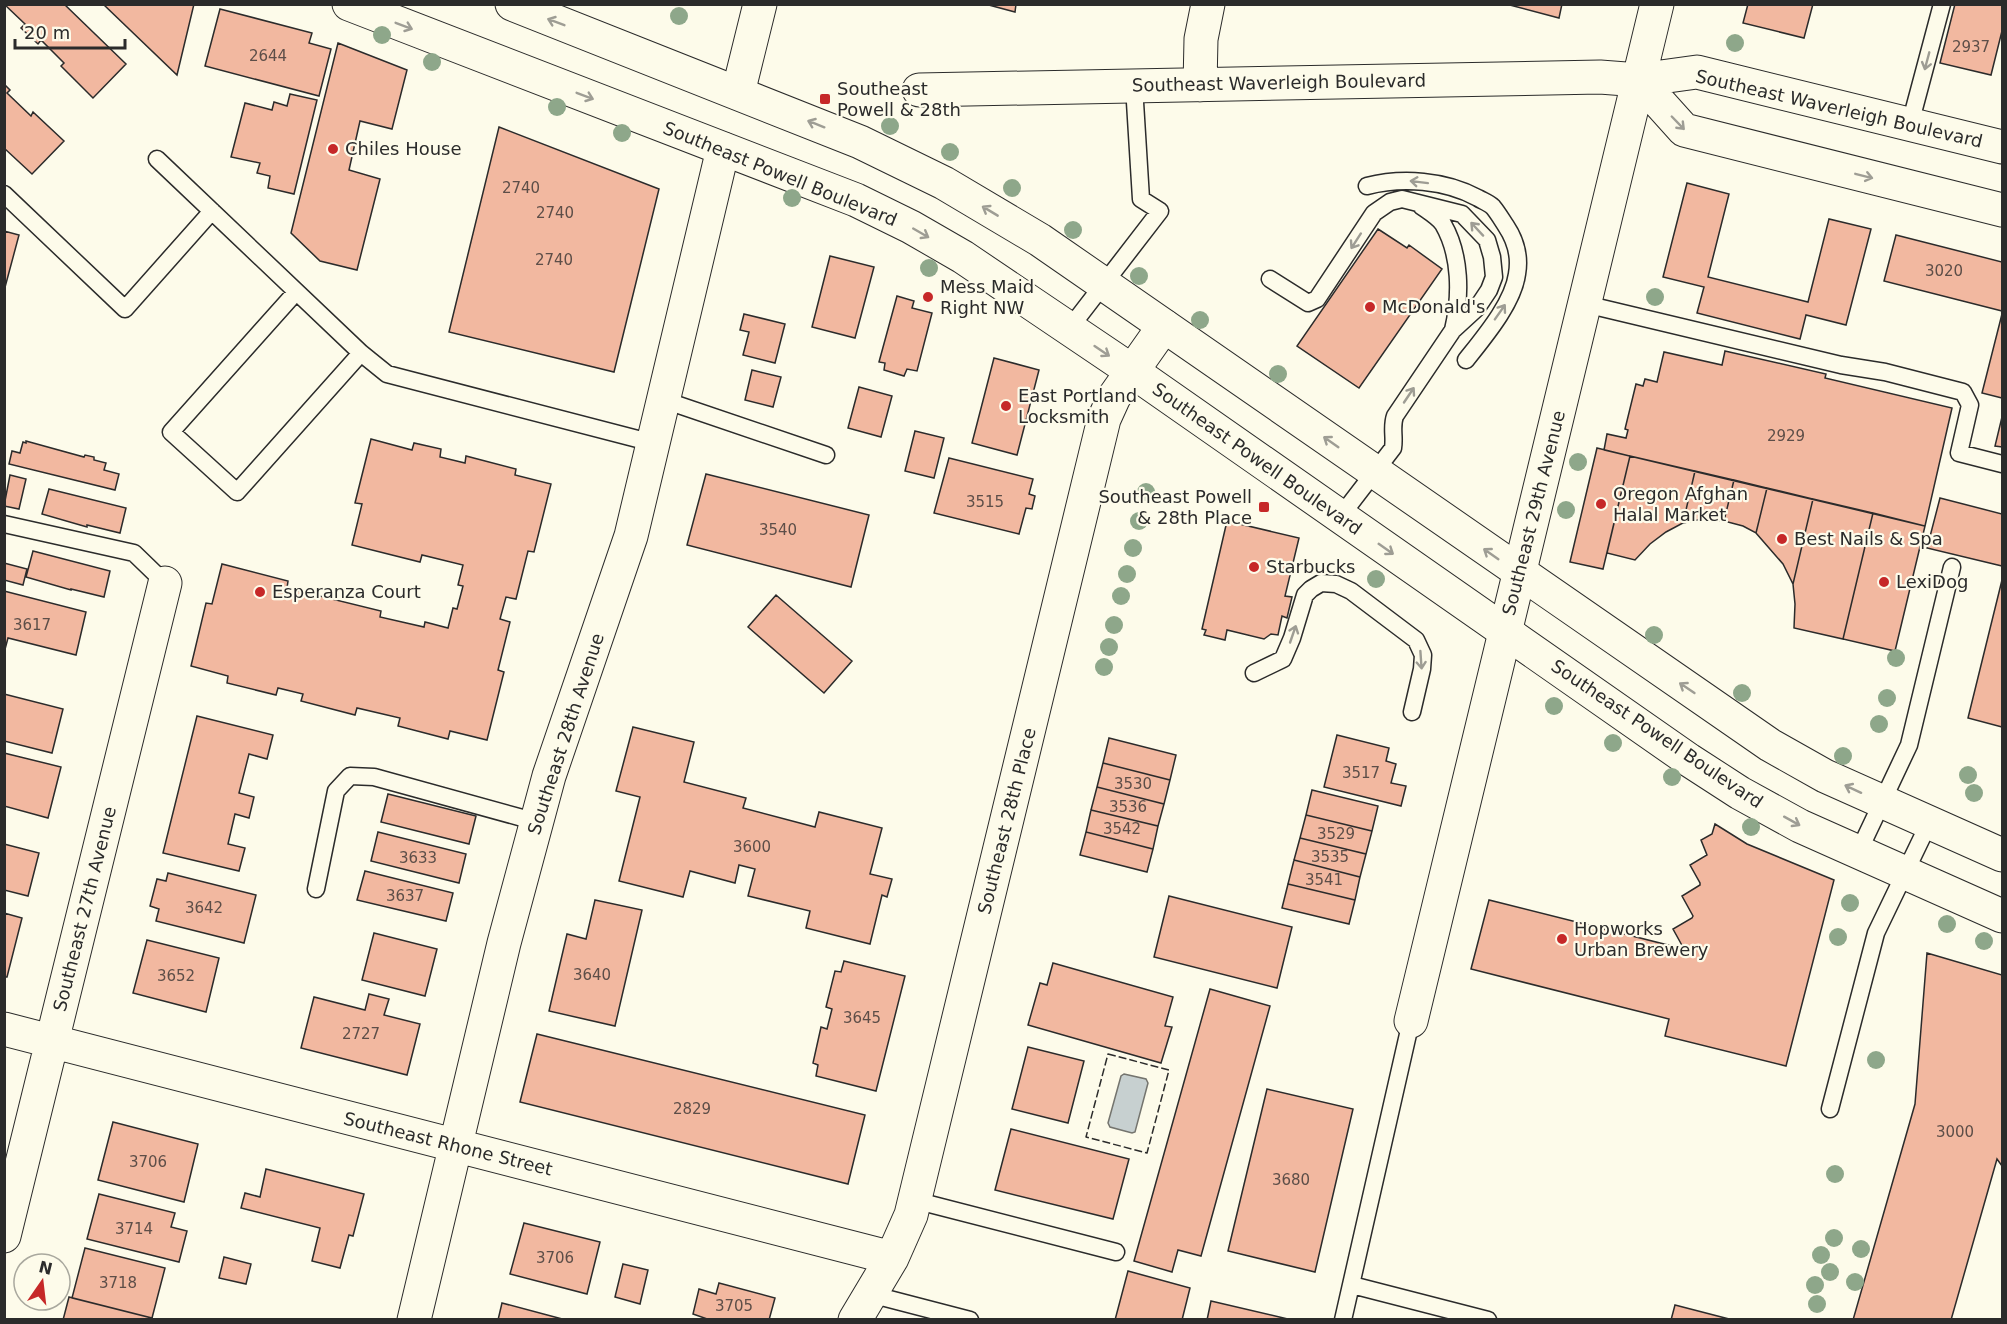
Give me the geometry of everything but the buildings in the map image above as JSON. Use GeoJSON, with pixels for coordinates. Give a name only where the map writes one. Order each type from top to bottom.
{"type":"FeatureCollection","features":[{"type":"Feature","properties":{"kind":"street","name":"Southeast Powell Boulevard"},"geometry":{"type":"LineString","coordinates":[[349,4],[856,200],[911,227],[963,257],[1132,371],[1689,760],[1740,793],[1800,826],[2002,916]]}},
{"type":"Feature","properties":{"kind":"street"},"geometry":{"type":"LineString","coordinates":[[512,4],[860,142],[944,183],[1040,240],[1770,745],[1825,776],[2002,855]]}},
{"type":"Feature","properties":{"kind":"street"},"geometry":{"type":"LineString","coordinates":[[738,93],[760,4]]}},
{"type":"Feature","properties":{"kind":"street"},"geometry":{"type":"LineString","coordinates":[[1200,85],[1201,39],[1208,4]]}},
{"type":"Feature","properties":{"kind":"street","name":"Southeast 29th Avenue"},"geometry":{"type":"LineString","coordinates":[[1411,1021],[1657,4]]}},
{"type":"Feature","properties":{"kind":"street","name":"Southeast Waverleigh Boulevard"},"geometry":{"type":"LineString","coordinates":[[919,90],[1600,77],[1639,80],[1697,72],[2002,147]]}},
{"type":"Feature","properties":{"kind":"street"},"geometry":{"type":"LineString","coordinates":[[1639,80],[1684,130],[2002,210]]}},
{"type":"Feature","properties":{"kind":"street","name":"Southeast 28th Avenue"},"geometry":{"type":"LineString","coordinates":[[414,1320],[504,943],[549,776],[631,536],[723,149]]}},
{"type":"Feature","properties":{"kind":"street","name":"Southeast 28th Place"},"geometry":{"type":"LineString","coordinates":[[862,1307],[892,1258],[911,1215],[1104,419],[1114,397],[1164,326]]}},
{"type":"Feature","properties":{"kind":"street","name":"Southeast 27th Avenue"},"geometry":{"type":"LineString","coordinates":[[4,1236],[165,583]]}},
{"type":"Feature","properties":{"kind":"street","name":"Southeast Rhone Street"},"geometry":{"type":"LineString","coordinates":[[4,1029],[892,1258]]}},
{"type":"Feature","properties":{"kind":"lane"},"geometry":{"type":"LineString","coordinates":[[1910,124],[1942,4]]}},
{"type":"Feature","properties":{"kind":"lane"},"geometry":{"type":"LineString","coordinates":[[1069,328],[1105,285],[1160,211],[1141,199],[1134,86]]}},
{"type":"Feature","properties":{"kind":"lane"},"geometry":{"type":"LineString","coordinates":[[157,159],[361,353],[387,374],[653,443]]}},
{"type":"Feature","properties":{"kind":"lane"},"geometry":{"type":"LineString","coordinates":[[1367,186],[1397,181],[1415,181],[1446,186],[1468,193],[1493,206],[1508,230],[1518,250],[1518,273],[1513,290],[1506,304],[1466,360]]}},
{"type":"Feature","properties":{"kind":"lane"},"geometry":{"type":"LineString","coordinates":[[4,194],[125,309],[212,211]]}},
{"type":"Feature","properties":{"kind":"lane"},"geometry":{"type":"LineString","coordinates":[[1270,279],[1308,303],[1317,299],[1374,213],[1390,202],[1402,200],[1416,202],[1462,214],[1487,240],[1494,277],[1489,290],[1477,308],[1453,330],[1395,416],[1392,424],[1395,440],[1392,448],[1340,517]]}},
{"type":"Feature","properties":{"kind":"lane"},"geometry":{"type":"LineString","coordinates":[[1416,202],[1442,223],[1456,260],[1459,295],[1453,330]]}},
{"type":"Feature","properties":{"kind":"lane"},"geometry":{"type":"LineString","coordinates":[[296,292],[171,432],[237,492],[361,353]]}},
{"type":"Feature","properties":{"kind":"lane"},"geometry":{"type":"LineString","coordinates":[[1585,304],[1963,392],[1970,405],[1959,453],[2002,464]]}},
{"type":"Feature","properties":{"kind":"lane"},"geometry":{"type":"LineString","coordinates":[[663,400],[826,455]]}},
{"type":"Feature","properties":{"kind":"lane"},"geometry":{"type":"LineString","coordinates":[[4,524],[134,553],[165,583]]}},
{"type":"Feature","properties":{"kind":"lane"},"geometry":{"type":"LineString","coordinates":[[1858,853],[1909,745],[1952,567]]}},
{"type":"Feature","properties":{"kind":"lane"},"geometry":{"type":"LineString","coordinates":[[1254,673],[1282,658],[1292,638],[1305,595],[1321,583],[1336,584],[1351,591],[1416,640],[1423,655],[1412,712]]}},
{"type":"Feature","properties":{"kind":"lane"},"geometry":{"type":"LineString","coordinates":[[316,889],[336,790],[350,776],[374,777],[537,822]]}},
{"type":"Feature","properties":{"kind":"lane"},"geometry":{"type":"LineString","coordinates":[[1830,1109],[1876,933],[1929,823]]}},
{"type":"Feature","properties":{"kind":"lane"},"geometry":{"type":"LineString","coordinates":[[1343,1320],[1411,1021]]}},
{"type":"Feature","properties":{"kind":"lane"},"geometry":{"type":"LineString","coordinates":[[914,1200],[1116,1252]]}},
{"type":"Feature","properties":{"kind":"lane"},"geometry":{"type":"LineString","coordinates":[[1352,1285],[1488,1320]]}},
{"type":"Feature","properties":{"kind":"lane"},"geometry":{"type":"LineString","coordinates":[[862,1307],[970,1320]]}},
{"type":"Feature","properties":{"kind":"shaded area"},"geometry":{"type":"Polygon","coordinates":[[[1124,1074],[1146,1079],[1148,1083],[1135,1132],[1132,1133],[1110,1127],[1108,1123],[1121,1076],[1124,1074]]]}},
{"type":"Feature","properties":{"kind":"fence"},"geometry":{"type":"LineString","coordinates":[[1108,1054],[1169,1070],[1147,1153],[1086,1137],[1108,1054]]}},
{"type":"Feature","properties":{"kind":"place","name":"Southeast Powell & 28th"},"geometry":{"type":"Point","coordinates":[825,99]}},
{"type":"Feature","properties":{"kind":"place","name":"Chiles House"},"geometry":{"type":"Point","coordinates":[333,149]}},
{"type":"Feature","properties":{"kind":"place","name":"Mess Maid Right NW"},"geometry":{"type":"Point","coordinates":[928,297]}},
{"type":"Feature","properties":{"kind":"place","name":"McDonald's"},"geometry":{"type":"Point","coordinates":[1370,307]}},
{"type":"Feature","properties":{"kind":"place","name":"East Portland Locksmith"},"geometry":{"type":"Point","coordinates":[1006,406]}},
{"type":"Feature","properties":{"kind":"place","name":"Oregon Afghan Halal Market"},"geometry":{"type":"Point","coordinates":[1601,504]}},
{"type":"Feature","properties":{"kind":"place","name":"Southeast Powell & 28th Place"},"geometry":{"type":"Point","coordinates":[1264,507]}},
{"type":"Feature","properties":{"kind":"place","name":"Best Nails & Spa"},"geometry":{"type":"Point","coordinates":[1782,539]}},
{"type":"Feature","properties":{"kind":"place","name":"Starbucks"},"geometry":{"type":"Point","coordinates":[1254,567]}},
{"type":"Feature","properties":{"kind":"place","name":"LexiDog"},"geometry":{"type":"Point","coordinates":[1884,582]}},
{"type":"Feature","properties":{"kind":"place","name":"Esperanza Court"},"geometry":{"type":"Point","coordinates":[260,592]}},
{"type":"Feature","properties":{"kind":"place","name":"Hopworks Urban Brewery"},"geometry":{"type":"Point","coordinates":[1562,939]}}]}
